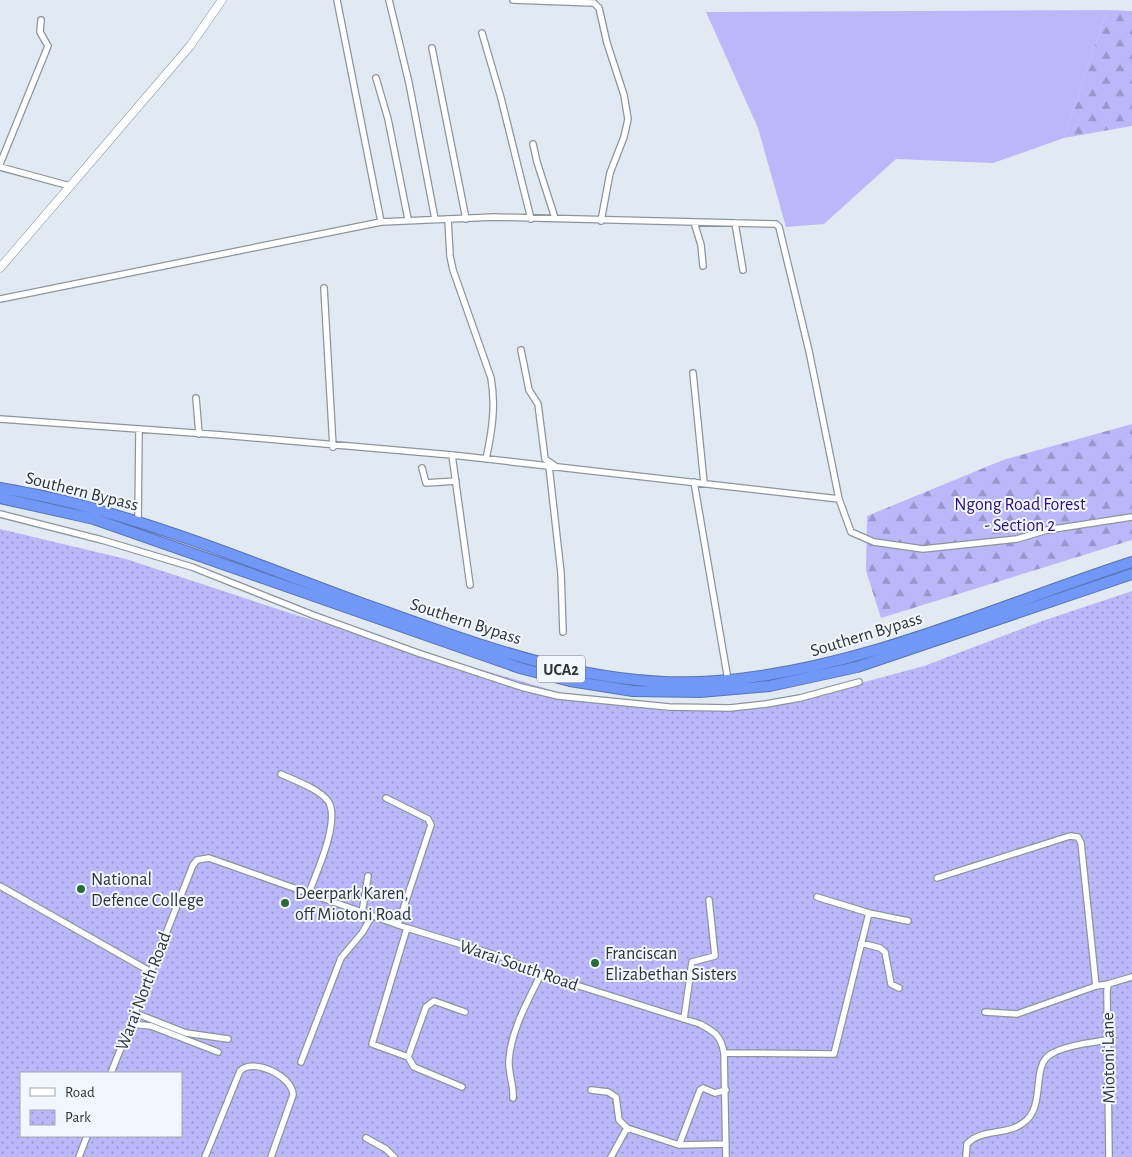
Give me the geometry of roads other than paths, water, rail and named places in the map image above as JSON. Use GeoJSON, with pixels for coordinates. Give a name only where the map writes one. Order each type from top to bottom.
{"type":"FeatureCollection","features":[{"type":"Feature","properties":{"kind":"highway","name":"Southern Bypass"},"geometry":{"type":"LineString","coordinates":[[0,488],[97,509],[138,522],[464,640],[560,668],[612,677],[666,682],[728,680],[764,676],[833,662],[932,631],[1132,562]]}},
{"type":"Feature","properties":{"kind":"highway","name":"Southern Bypass"},"geometry":{"type":"LineString","coordinates":[[0,498],[94,519],[520,668],[570,681],[633,691],[700,692],[770,686],[829,675],[1132,574]]}},
{"type":"Feature","properties":{"kind":"main road"},"geometry":{"type":"LineString","coordinates":[[0,268],[190,46],[222,0]]}},
{"type":"Feature","properties":{"kind":"street"},"geometry":{"type":"LineString","coordinates":[[337,0],[381,222]]}},
{"type":"Feature","properties":{"kind":"street"},"geometry":{"type":"LineString","coordinates":[[389,0],[409,83],[434,218]]}},
{"type":"Feature","properties":{"kind":"street"},"geometry":{"type":"LineString","coordinates":[[513,0],[594,3],[599,8],[607,43],[624,95],[628,119],[624,137],[610,173],[601,221]]}},
{"type":"Feature","properties":{"kind":"street"},"geometry":{"type":"LineString","coordinates":[[41,20],[40,32],[48,46],[46,54],[25,99],[0,166],[70,186]]}},
{"type":"Feature","properties":{"kind":"street"},"geometry":{"type":"LineString","coordinates":[[482,33],[501,98],[531,220]]}},
{"type":"Feature","properties":{"kind":"street"},"geometry":{"type":"LineString","coordinates":[[432,48],[466,219]]}},
{"type":"Feature","properties":{"kind":"street"},"geometry":{"type":"LineString","coordinates":[[376,78],[388,119],[408,219]]}},
{"type":"Feature","properties":{"kind":"street"},"geometry":{"type":"LineString","coordinates":[[533,144],[555,218]]}},
{"type":"Feature","properties":{"kind":"street"},"geometry":{"type":"LineString","coordinates":[[0,299],[381,222],[408,219],[494,217],[531,220],[555,218],[601,221],[774,223],[779,226],[809,351],[839,499],[851,532],[874,542],[916,549],[1017,538],[1047,530],[1132,517]]}},
{"type":"Feature","properties":{"kind":"street"},"geometry":{"type":"LineString","coordinates":[[448,219],[452,263],[491,378],[493,429],[486,459]]}},
{"type":"Feature","properties":{"kind":"street"},"geometry":{"type":"LineString","coordinates":[[694,222],[703,266]]}},
{"type":"Feature","properties":{"kind":"street"},"geometry":{"type":"LineString","coordinates":[[735,223],[743,270]]}},
{"type":"Feature","properties":{"kind":"street"},"geometry":{"type":"LineString","coordinates":[[324,288],[333,446]]}},
{"type":"Feature","properties":{"kind":"street"},"geometry":{"type":"LineString","coordinates":[[521,350],[529,390],[538,404],[545,459],[557,467]]}},
{"type":"Feature","properties":{"kind":"street"},"geometry":{"type":"LineString","coordinates":[[693,373],[704,483]]}},
{"type":"Feature","properties":{"kind":"street"},"geometry":{"type":"LineString","coordinates":[[196,398],[199,434]]}},
{"type":"Feature","properties":{"kind":"street"},"geometry":{"type":"LineString","coordinates":[[0,419],[452,455],[839,499]]}},
{"type":"Feature","properties":{"kind":"street"},"geometry":{"type":"LineString","coordinates":[[138,522],[140,431]]}},
{"type":"Feature","properties":{"kind":"street"},"geometry":{"type":"LineString","coordinates":[[452,455],[470,585]]}},
{"type":"Feature","properties":{"kind":"street"},"geometry":{"type":"LineString","coordinates":[[549,466],[561,573],[563,632]]}},
{"type":"Feature","properties":{"kind":"street"},"geometry":{"type":"LineString","coordinates":[[422,468],[426,483],[456,481]]}},
{"type":"Feature","properties":{"kind":"street"},"geometry":{"type":"LineString","coordinates":[[694,482],[728,680]]}},
{"type":"Feature","properties":{"kind":"street"},"geometry":{"type":"LineString","coordinates":[[0,514],[93,537],[192,567],[313,615],[418,653],[521,687],[558,696],[669,708],[730,708],[800,698],[859,682]]}},
{"type":"Feature","properties":{"kind":"street"},"geometry":{"type":"LineString","coordinates":[[280,774],[321,794],[328,801],[332,812],[329,836],[308,895]]}},
{"type":"Feature","properties":{"kind":"street"},"geometry":{"type":"LineString","coordinates":[[386,798],[428,819],[431,825],[398,925]]}},
{"type":"Feature","properties":{"kind":"street"},"geometry":{"type":"LineString","coordinates":[[936,878],[1070,836],[1078,837],[1081,844],[1096,986]]}},
{"type":"Feature","properties":{"kind":"street","name":"Warai South Road"},"geometry":{"type":"LineString","coordinates":[[202,858],[214,859],[308,895],[502,957],[541,974],[684,1019],[717,1033],[721,1039],[724,1053],[726,1157]]}},
{"type":"Feature","properties":{"kind":"street","name":"Warai North Road"},"geometry":{"type":"LineString","coordinates":[[111,1072],[193,865],[202,858]]}},
{"type":"Feature","properties":{"kind":"street"},"geometry":{"type":"LineString","coordinates":[[362,913],[368,876]]}},
{"type":"Feature","properties":{"kind":"street"},"geometry":{"type":"LineString","coordinates":[[0,886],[151,972]]}},
{"type":"Feature","properties":{"kind":"street"},"geometry":{"type":"LineString","coordinates":[[816,897],[869,913],[908,922]]}},
{"type":"Feature","properties":{"kind":"street"},"geometry":{"type":"LineString","coordinates":[[684,1019],[692,962],[715,956],[709,900]]}},
{"type":"Feature","properties":{"kind":"street"},"geometry":{"type":"LineString","coordinates":[[724,1053],[834,1054],[869,913]]}},
{"type":"Feature","properties":{"kind":"street"},"geometry":{"type":"LineString","coordinates":[[301,1062],[341,958],[362,933],[372,916]]}},
{"type":"Feature","properties":{"kind":"street"},"geometry":{"type":"LineString","coordinates":[[407,928],[371,1042],[373,1046],[408,1057],[414,1067],[462,1087]]}},
{"type":"Feature","properties":{"kind":"street"},"geometry":{"type":"LineString","coordinates":[[861,943],[880,948],[886,952],[891,984],[899,988]]}},
{"type":"Feature","properties":{"kind":"street"},"geometry":{"type":"LineString","coordinates":[[513,1098],[514,1086],[509,1065],[511,1045],[523,1011],[541,974]]}},
{"type":"Feature","properties":{"kind":"street"},"geometry":{"type":"LineString","coordinates":[[985,1012],[1018,1014],[1096,986],[1132,977]]}},
{"type":"Feature","properties":{"kind":"street","name":"Miotoni Lane"},"geometry":{"type":"LineString","coordinates":[[1108,984],[1109,1157]]}},
{"type":"Feature","properties":{"kind":"street"},"geometry":{"type":"LineString","coordinates":[[408,1057],[428,1004],[434,1001],[465,1012]]}},
{"type":"Feature","properties":{"kind":"street"},"geometry":{"type":"LineString","coordinates":[[135,1013],[186,1032],[228,1039]]}},
{"type":"Feature","properties":{"kind":"street"},"geometry":{"type":"LineString","coordinates":[[130,1024],[151,1026],[218,1052]]}},
{"type":"Feature","properties":{"kind":"street"},"geometry":{"type":"LineString","coordinates":[[966,1157],[967,1144],[976,1135],[1010,1131],[1028,1120],[1037,1103],[1040,1072],[1044,1061],[1049,1055],[1061,1050],[1107,1040]]}},
{"type":"Feature","properties":{"kind":"street"},"geometry":{"type":"LineString","coordinates":[[205,1157],[240,1070],[244,1066],[252,1065],[285,1078],[292,1089],[293,1095],[271,1157]]}},
{"type":"Feature","properties":{"kind":"street"},"geometry":{"type":"LineString","coordinates":[[679,1145],[700,1090],[703,1088],[715,1093],[726,1090]]}},
{"type":"Feature","properties":{"kind":"street"},"geometry":{"type":"LineString","coordinates":[[591,1090],[608,1092],[616,1097],[619,1120],[627,1128],[679,1145],[726,1144]]}},
{"type":"Feature","properties":{"kind":"street"},"geometry":{"type":"LineString","coordinates":[[611,1157],[627,1128]]}},
{"type":"Feature","properties":{"kind":"street"},"geometry":{"type":"LineString","coordinates":[[79,1157],[87,1137]]}},
{"type":"Feature","properties":{"kind":"street"},"geometry":{"type":"LineString","coordinates":[[366,1138],[386,1149],[394,1157]]}},
{"type":"Feature","properties":{"kind":"place","name":"National Defence College"},"geometry":{"type":"Point","coordinates":[81,889]}},
{"type":"Feature","properties":{"kind":"place","name":"Deerpark Karen, off Miotoni Road"},"geometry":{"type":"Point","coordinates":[285,903]}},
{"type":"Feature","properties":{"kind":"place","name":"Franciscan Elizabethan Sisters"},"geometry":{"type":"Point","coordinates":[595,963]}},
{"type":"Feature","properties":{"kind":"park label","name":"Ngong Road Forest - Section 2"},"geometry":{"type":"Point","coordinates":[1020,514]}}]}
